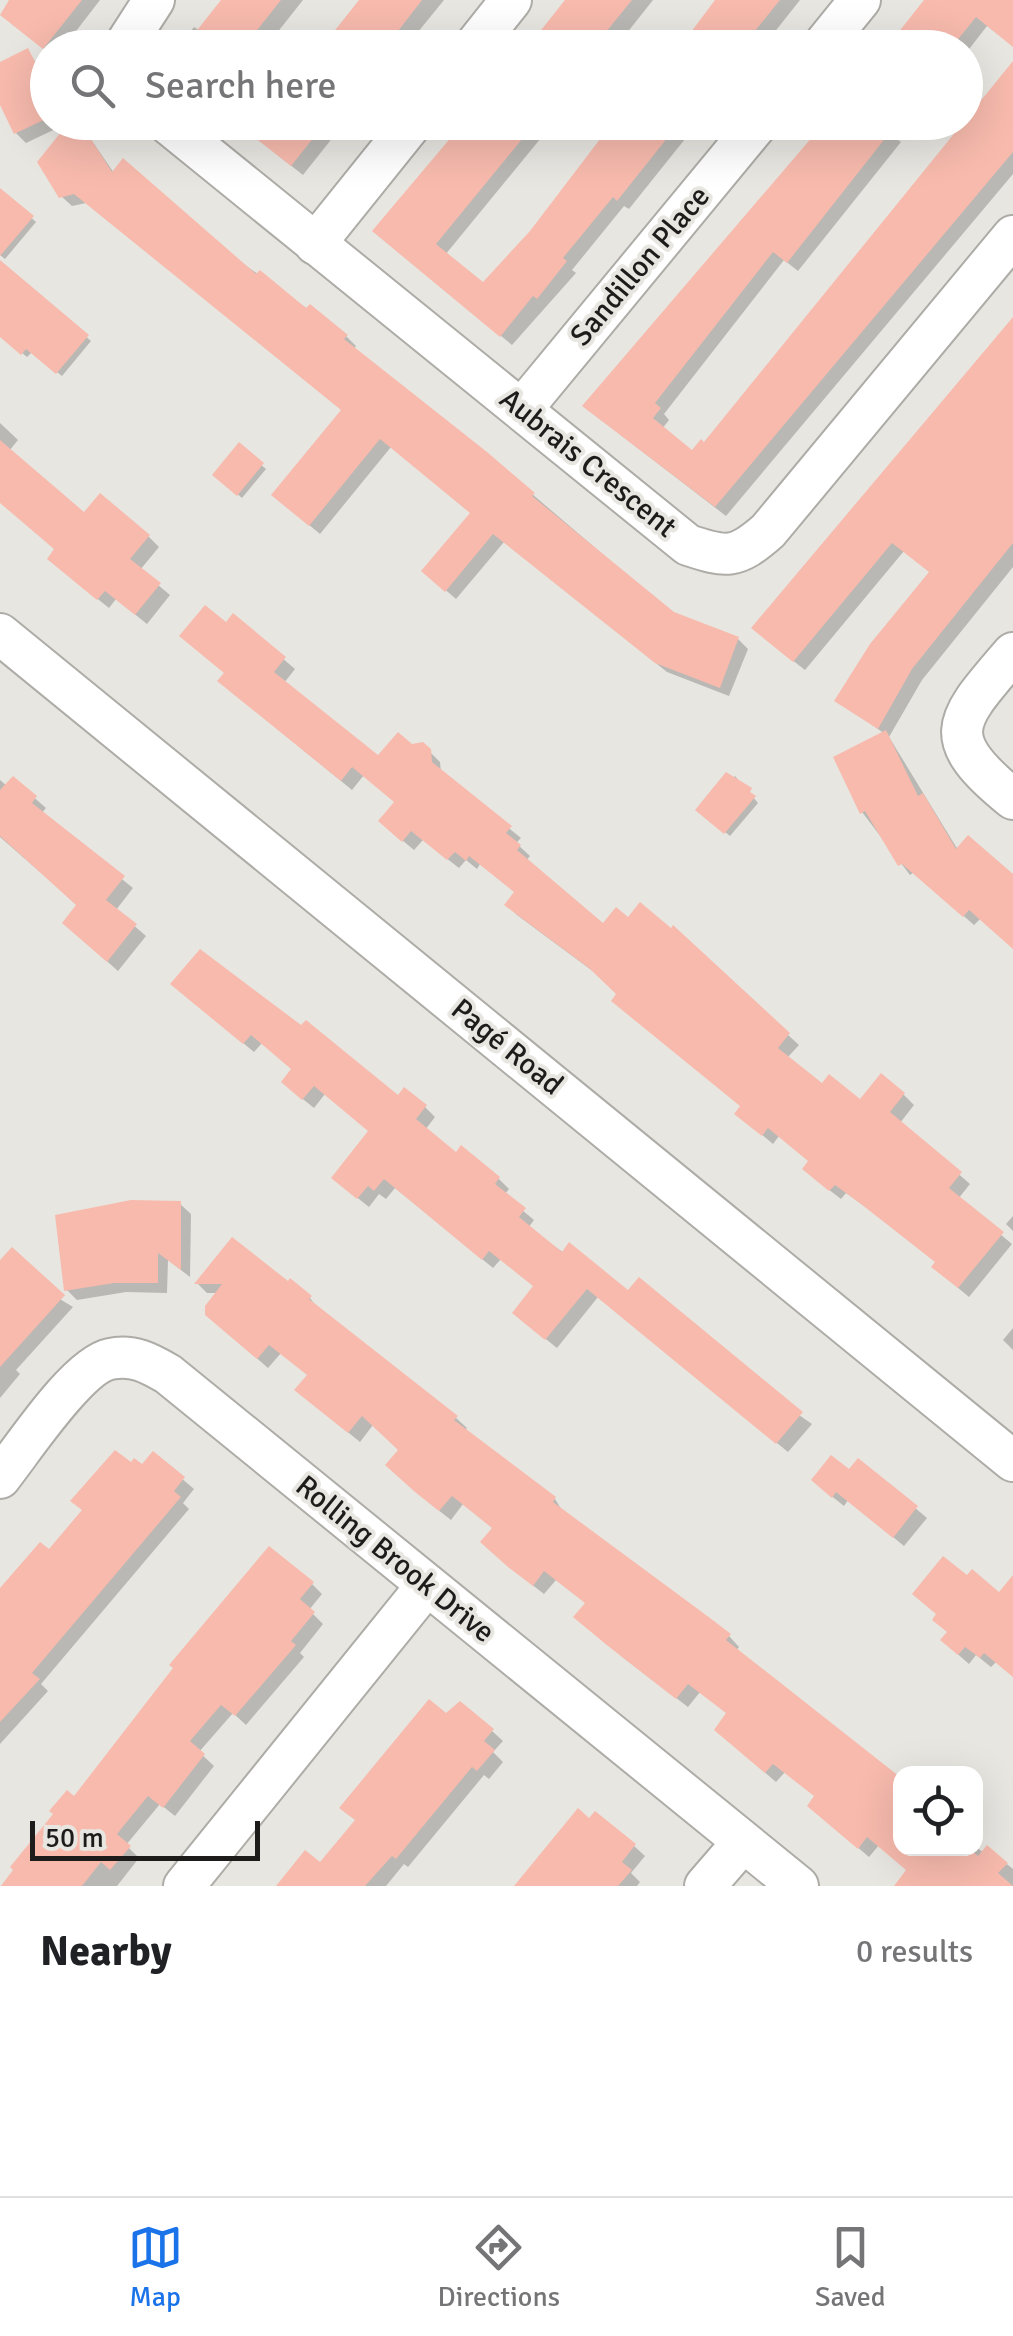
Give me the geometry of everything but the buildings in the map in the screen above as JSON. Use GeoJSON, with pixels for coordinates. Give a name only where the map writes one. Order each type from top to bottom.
{"type":"FeatureCollection","features":[{"type":"Feature","properties":{"kind":"street"},"geometry":{"type":"LineString","coordinates":[[134,30],[154,0]]}},
{"type":"Feature","properties":{"kind":"street"},"geometry":{"type":"LineString","coordinates":[[487,30],[511,0]]}},
{"type":"Feature","properties":{"kind":"street"},"geometry":{"type":"LineString","coordinates":[[836,30],[860,0]]}},
{"type":"Feature","properties":{"kind":"street","name":"Aubrais Crescent"},"geometry":{"type":"LineString","coordinates":[[188,140],[688,544],[724,557],[748,548],[768,531],[1013,236]]}},
{"type":"Feature","properties":{"kind":"street"},"geometry":{"type":"LineString","coordinates":[[315,244],[398,140]]}},
{"type":"Feature","properties":{"kind":"street","name":"Sandillon Place"},"geometry":{"type":"LineString","coordinates":[[522,409],[744,140]]}},
{"type":"Feature","properties":{"kind":"street","name":"Pagé Road"},"geometry":{"type":"LineString","coordinates":[[0,634],[1013,1461]]}},
{"type":"Feature","properties":{"kind":"street"},"geometry":{"type":"LineString","coordinates":[[1013,652],[964,717],[961,736],[966,754],[980,772],[1013,799]]}},
{"type":"Feature","properties":{"kind":"street","name":"Rolling Brook Drive"},"geometry":{"type":"LineString","coordinates":[[0,1478],[83,1375],[105,1360],[142,1359],[168,1374],[798,1886]]}},
{"type":"Feature","properties":{"kind":"street"},"geometry":{"type":"LineString","coordinates":[[184,1886],[427,1585]]}},
{"type":"Feature","properties":{"kind":"street"},"geometry":{"type":"LineString","coordinates":[[704,1886],[743,1842]]}}]}
